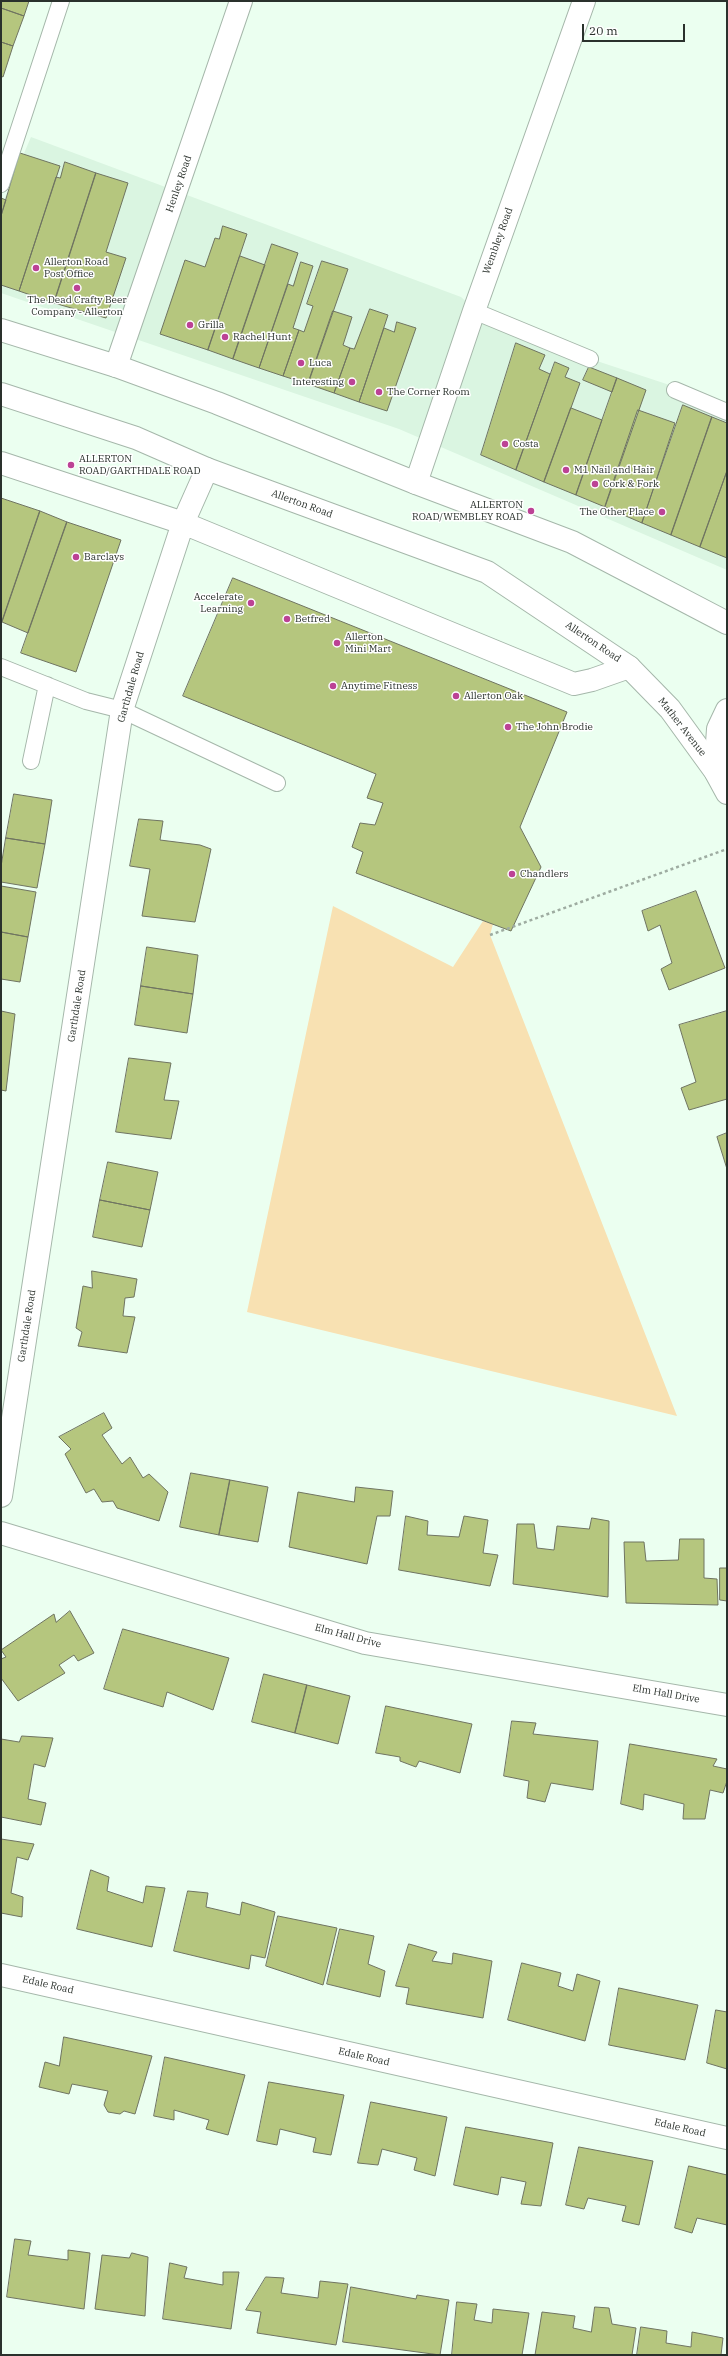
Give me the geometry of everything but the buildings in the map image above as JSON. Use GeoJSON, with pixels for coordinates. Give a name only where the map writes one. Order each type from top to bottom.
{"type":"FeatureCollection","features":[{"type":"Feature","properties":{"kind":"street","name":"Henley Road"},"geometry":{"type":"LineString","coordinates":[[116,366],[241,1]]}},
{"type":"Feature","properties":{"kind":"street","name":"Wembley Road"},"geometry":{"type":"LineString","coordinates":[[416,483],[474,311],[584,1]]}},
{"type":"Feature","properties":{"kind":"street"},"geometry":{"type":"LineString","coordinates":[[1,330],[116,366],[217,403],[416,483],[572,542],[725,622]]}},
{"type":"Feature","properties":{"kind":"street","name":"Allerton Road"},"geometry":{"type":"LineString","coordinates":[[1,394],[136,438],[207,469],[487,572],[629,667]]}},
{"type":"Feature","properties":{"kind":"street","name":"Allerton Road"},"geometry":{"type":"LineString","coordinates":[[1,463],[183,523],[574,684],[592,680],[629,667]]}},
{"type":"Feature","properties":{"kind":"street","name":"Garthdale Road"},"geometry":{"type":"LineString","coordinates":[[1,1496],[122,710],[183,523],[207,469]]}},
{"type":"Feature","properties":{"kind":"street","name":"Mather Avenue"},"geometry":{"type":"LineString","coordinates":[[629,667],[670,709],[715,771],[727,793]]}},
{"type":"Feature","properties":{"kind":"street"},"geometry":{"type":"LineString","coordinates":[[715,771],[718,729],[727,710]]}},
{"type":"Feature","properties":{"kind":"street","name":"Elm Hall Drive"},"geometry":{"type":"LineString","coordinates":[[1,1533],[365,1643],[727,1705]]}},
{"type":"Feature","properties":{"kind":"street","name":"Edale Road"},"geometry":{"type":"LineString","coordinates":[[1,1975],[727,2138]]}},
{"type":"Feature","properties":{"kind":"lane"},"geometry":{"type":"LineString","coordinates":[[1,184],[61,1]]}},
{"type":"Feature","properties":{"kind":"lane"},"geometry":{"type":"LineString","coordinates":[[474,311],[590,359]]}},
{"type":"Feature","properties":{"kind":"lane"},"geometry":{"type":"LineString","coordinates":[[675,390],[727,412]]}},
{"type":"Feature","properties":{"kind":"lane"},"geometry":{"type":"LineString","coordinates":[[1,667],[86,701],[122,710],[277,783]]}},
{"type":"Feature","properties":{"kind":"lane"},"geometry":{"type":"LineString","coordinates":[[31,761],[47,685]]}},
{"type":"Feature","properties":{"kind":"path"},"geometry":{"type":"LineString","coordinates":[[490,935],[727,849]]}},
{"type":"Feature","properties":{"kind":"shaded area"},"geometry":{"type":"Polygon","coordinates":[[[31,137],[461,297],[494,327],[727,404],[727,570],[399,429],[1,293],[1,199],[4,200],[31,137]]]}},
{"type":"Feature","properties":{"kind":"shaded area"},"geometry":{"type":"Polygon","coordinates":[[[333,906],[453,967],[483,921],[493,924],[490,935],[677,1416],[247,1312],[333,906]]]}},
{"type":"Feature","properties":{"kind":"place","name":"Allerton Road Post Office"},"geometry":{"type":"Point","coordinates":[36,268]}},
{"type":"Feature","properties":{"kind":"place","name":"The Dead Crafty Beer Company - Allerton"},"geometry":{"type":"Point","coordinates":[77,288]}},
{"type":"Feature","properties":{"kind":"place","name":"Grilla"},"geometry":{"type":"Point","coordinates":[190,325]}},
{"type":"Feature","properties":{"kind":"place","name":"Rachel Hunt"},"geometry":{"type":"Point","coordinates":[225,337]}},
{"type":"Feature","properties":{"kind":"place","name":"Luca"},"geometry":{"type":"Point","coordinates":[301,363]}},
{"type":"Feature","properties":{"kind":"place","name":"Interesting"},"geometry":{"type":"Point","coordinates":[352,382]}},
{"type":"Feature","properties":{"kind":"place","name":"The Corner Room"},"geometry":{"type":"Point","coordinates":[379,392]}},
{"type":"Feature","properties":{"kind":"place","name":"Costa"},"geometry":{"type":"Point","coordinates":[505,444]}},
{"type":"Feature","properties":{"kind":"place","name":"ALLERTON ROAD/GARTHDALE ROAD"},"geometry":{"type":"Point","coordinates":[71,465]}},
{"type":"Feature","properties":{"kind":"place","name":"M1 Nail and Hair"},"geometry":{"type":"Point","coordinates":[566,470]}},
{"type":"Feature","properties":{"kind":"place","name":"Cork & Fork"},"geometry":{"type":"Point","coordinates":[595,484]}},
{"type":"Feature","properties":{"kind":"place","name":"ALLERTON ROAD/WEMBLEY ROAD"},"geometry":{"type":"Point","coordinates":[531,511]}},
{"type":"Feature","properties":{"kind":"place","name":"The Other Place"},"geometry":{"type":"Point","coordinates":[662,512]}},
{"type":"Feature","properties":{"kind":"place","name":"Barclays"},"geometry":{"type":"Point","coordinates":[76,557]}},
{"type":"Feature","properties":{"kind":"place","name":"Accelerate Learning"},"geometry":{"type":"Point","coordinates":[251,603]}},
{"type":"Feature","properties":{"kind":"place","name":"Betfred"},"geometry":{"type":"Point","coordinates":[287,619]}},
{"type":"Feature","properties":{"kind":"place","name":"Allerton Mini Mart"},"geometry":{"type":"Point","coordinates":[337,643]}},
{"type":"Feature","properties":{"kind":"place","name":"Anytime Fitness"},"geometry":{"type":"Point","coordinates":[333,686]}},
{"type":"Feature","properties":{"kind":"place","name":"Allerton Oak"},"geometry":{"type":"Point","coordinates":[456,696]}},
{"type":"Feature","properties":{"kind":"place","name":"The John Brodie"},"geometry":{"type":"Point","coordinates":[508,727]}},
{"type":"Feature","properties":{"kind":"place","name":"Chandlers"},"geometry":{"type":"Point","coordinates":[512,874]}}]}
